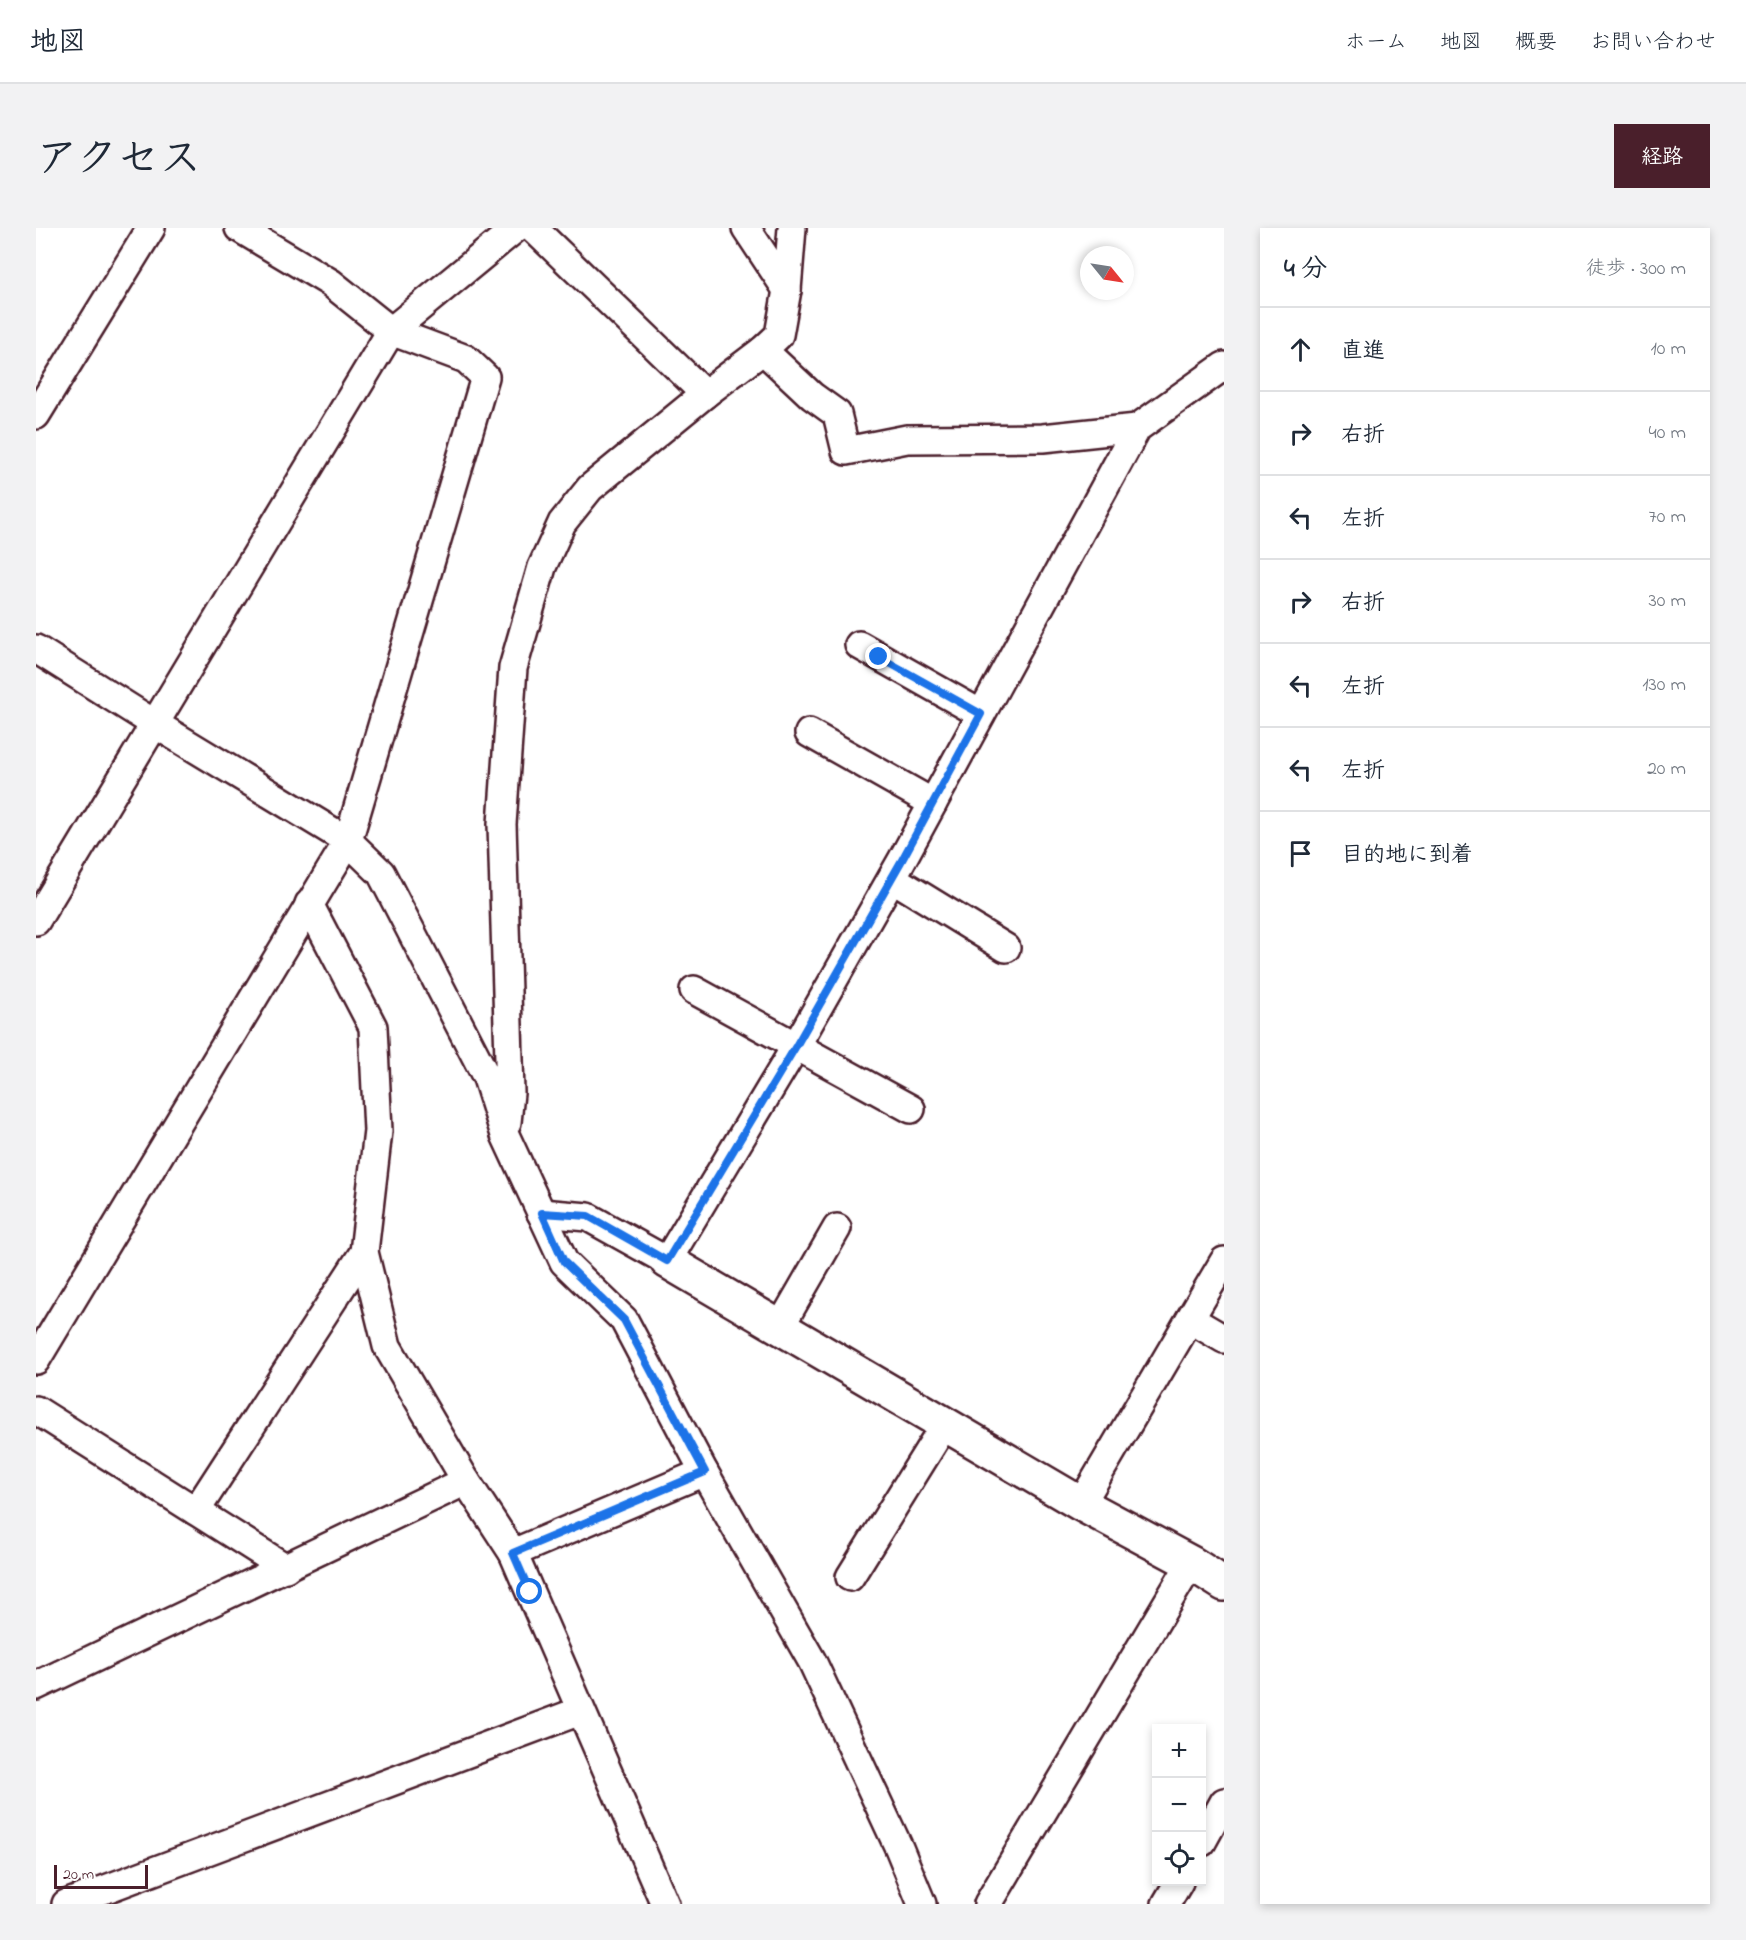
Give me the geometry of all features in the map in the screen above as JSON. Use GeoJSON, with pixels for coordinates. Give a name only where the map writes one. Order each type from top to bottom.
{"type":"FeatureCollection","features":[{"type":"Feature","properties":{"kind":"street"},"geometry":{"type":"LineString","coordinates":[[36,415],[151,228]]}},
{"type":"Feature","properties":{"kind":"street"},"geometry":{"type":"LineString","coordinates":[[36,1360],[348,841],[485,377],[465,359],[391,331],[331,283],[239,228]]}},
{"type":"Feature","properties":{"kind":"street"},"geometry":{"type":"LineString","coordinates":[[36,921],[391,331],[516,228]]}},
{"type":"Feature","properties":{"kind":"street"},"geometry":{"type":"LineString","coordinates":[[533,228],[705,394]]}},
{"type":"Feature","properties":{"kind":"street"},"geometry":{"type":"LineString","coordinates":[[746,228],[787,290]]}},
{"type":"Feature","properties":{"kind":"street"},"geometry":{"type":"LineString","coordinates":[[505,1135],[510,1093],[502,824],[513,668],[542,567],[562,523],[590,488],[763,350],[778,335],[787,290],[792,228]]}},
{"type":"Feature","properties":{"kind":"street"},"geometry":{"type":"LineString","coordinates":[[763,350],[812,396],[837,414],[846,451],[907,439],[1043,438],[1137,428]]}},
{"type":"Feature","properties":{"kind":"street"},"geometry":{"type":"LineString","coordinates":[[667,1261],[796,1046],[892,878],[1137,428],[1224,366]]}},
{"type":"Feature","properties":{"kind":"street"},"geometry":{"type":"LineString","coordinates":[[859,645],[981,714]]}},
{"type":"Feature","properties":{"kind":"street"},"geometry":{"type":"LineString","coordinates":[[36,649],[348,841],[381,873],[488,1078],[505,1135],[564,1262],[624,1320],[705,1472],[812,1661],[900,1848],[922,1904]]}},
{"type":"Feature","properties":{"kind":"street"},"geometry":{"type":"LineString","coordinates":[[809,733],[933,802]]}},
{"type":"Feature","properties":{"kind":"street"},"geometry":{"type":"LineString","coordinates":[[892,878],[1006,948]]}},
{"type":"Feature","properties":{"kind":"street"},"geometry":{"type":"LineString","coordinates":[[309,904],[373,1027],[378,1131],[364,1252],[387,1346],[466,1480],[513,1553],[665,1904]]}},
{"type":"Feature","properties":{"kind":"street"},"geometry":{"type":"LineString","coordinates":[[694,990],[910,1109]]}},
{"type":"Feature","properties":{"kind":"street"},"geometry":{"type":"LineString","coordinates":[[542,1213],[588,1216],[1081,1504],[1191,1563],[1224,1584]]}},
{"type":"Feature","properties":{"kind":"street"},"geometry":{"type":"LineString","coordinates":[[780,1327],[837,1228]]}},
{"type":"Feature","properties":{"kind":"street"},"geometry":{"type":"LineString","coordinates":[[196,1511],[364,1252]]}},
{"type":"Feature","properties":{"kind":"street"},"geometry":{"type":"LineString","coordinates":[[1081,1504],[1224,1261]]}},
{"type":"Feature","properties":{"kind":"street"},"geometry":{"type":"LineString","coordinates":[[1190,1319],[1224,1339]]}},
{"type":"Feature","properties":{"kind":"street"},"geometry":{"type":"LineString","coordinates":[[36,1410],[286,1568]]}},
{"type":"Feature","properties":{"kind":"street"},"geometry":{"type":"LineString","coordinates":[[850,1577],[945,1424]]}},
{"type":"Feature","properties":{"kind":"street"},"geometry":{"type":"LineString","coordinates":[[513,1553],[705,1472]]}},
{"type":"Feature","properties":{"kind":"street"},"geometry":{"type":"LineString","coordinates":[[36,1686],[466,1480]]}},
{"type":"Feature","properties":{"kind":"street"},"geometry":{"type":"LineString","coordinates":[[988,1904],[1191,1563]]}},
{"type":"Feature","properties":{"kind":"street"},"geometry":{"type":"LineString","coordinates":[[66,1904],[580,1711]]}},
{"type":"Feature","properties":{"kind":"street"},"geometry":{"type":"LineString","coordinates":[[1206,1835],[1224,1802]]}},
{"type":"Feature","properties":{"kind":"street"},"geometry":{"type":"LineString","coordinates":[[1166,1904],[1176,1886]]}},
{"type":"Feature","properties":{"kind":"route"},"geometry":{"type":"LineString","coordinates":[[530,1592],[513,1553],[705,1472],[624,1320],[564,1262],[542,1213],[588,1216],[667,1261],[796,1046],[902,860],[981,714],[879,657]]}}]}
